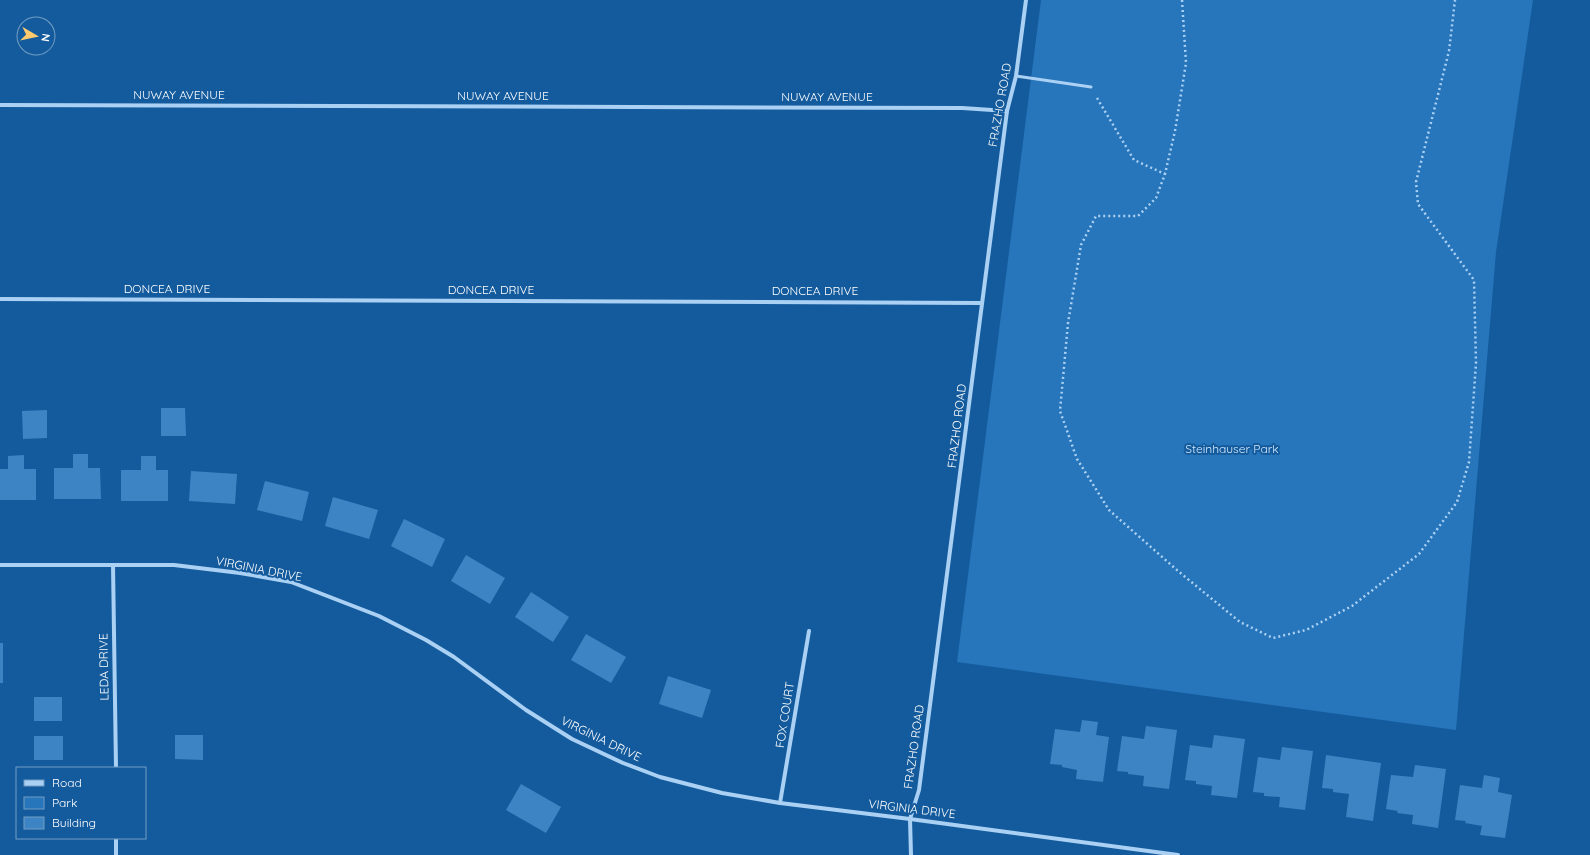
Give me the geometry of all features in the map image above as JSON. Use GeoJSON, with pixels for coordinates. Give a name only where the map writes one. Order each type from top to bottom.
{"type":"FeatureCollection","features":[{"type":"Feature","properties":{"kind":"street","name":"FRAZHO ROAD"},"geometry":{"type":"LineString","coordinates":[[911,855],[910,819],[919,790],[1007,111],[1016,76],[1026,0]]}},
{"type":"Feature","properties":{"kind":"street","name":"NUWAY AVENUE"},"geometry":{"type":"LineString","coordinates":[[0,105],[962,108],[1007,111]]}},
{"type":"Feature","properties":{"kind":"street","name":"DONCEA DRIVE"},"geometry":{"type":"LineString","coordinates":[[0,299],[982,303]]}},
{"type":"Feature","properties":{"kind":"street","name":"VIRGINIA DRIVE"},"geometry":{"type":"LineString","coordinates":[[0,565],[174,565],[240,573],[291,582],[379,616],[426,640],[454,657],[526,710],[572,739],[623,763],[660,777],[722,793],[780,803],[1178,855]]}},
{"type":"Feature","properties":{"kind":"street","name":"LEDA DRIVE"},"geometry":{"type":"LineString","coordinates":[[113,565],[116,767]]}},
{"type":"Feature","properties":{"kind":"street","name":"FOX COURT"},"geometry":{"type":"LineString","coordinates":[[780,803],[809,631]]}},
{"type":"Feature","properties":{"kind":"street"},"geometry":{"type":"LineString","coordinates":[[116,839],[116,855]]}},
{"type":"Feature","properties":{"kind":"lane"},"geometry":{"type":"LineString","coordinates":[[1016,76],[1091,87]]}},
{"type":"Feature","properties":{"kind":"path"},"geometry":{"type":"LineString","coordinates":[[1182,0],[1186,63],[1175,131],[1165,174],[1156,198],[1138,216],[1096,216],[1081,245],[1068,323],[1060,411],[1077,459],[1109,510],[1178,571],[1240,622],[1273,638],[1306,630],[1352,606],[1419,554],[1457,502],[1469,462],[1476,363],[1474,280],[1418,204],[1416,182],[1449,51],[1455,0]]}},
{"type":"Feature","properties":{"kind":"path"},"geometry":{"type":"LineString","coordinates":[[1091,87],[1134,160],[1165,174]]}},
{"type":"Feature","properties":{"kind":"green space","name":"Steinhauser Park"},"geometry":{"type":"Polygon","coordinates":[[[1041,0],[1533,0],[1496,252],[1456,730],[957,662],[1041,0]]]}},
{"type":"Feature","properties":{"kind":"building"},"geometry":{"type":"Polygon","coordinates":[[[161,408],[185,408],[186,436],[161,436],[161,408]]]}},
{"type":"Feature","properties":{"kind":"building"},"geometry":{"type":"Polygon","coordinates":[[[47,410],[47,438],[23,439],[22,411],[47,410]]]}},
{"type":"Feature","properties":{"kind":"building"},"geometry":{"type":"Polygon","coordinates":[[[73,454],[88,454],[88,468],[100,468],[101,499],[54,499],[54,468],[73,468],[73,454]]]}},
{"type":"Feature","properties":{"kind":"building"},"geometry":{"type":"Polygon","coordinates":[[[24,455],[24,469],[36,469],[36,500],[0,500],[0,469],[8,469],[8,456],[24,455]]]}},
{"type":"Feature","properties":{"kind":"building"},"geometry":{"type":"Polygon","coordinates":[[[141,456],[156,456],[156,470],[168,470],[168,501],[121,501],[121,470],[141,470],[141,456]]]}},
{"type":"Feature","properties":{"kind":"building"},"geometry":{"type":"Polygon","coordinates":[[[191,471],[237,474],[235,504],[189,501],[191,471]]]}},
{"type":"Feature","properties":{"kind":"building"},"geometry":{"type":"Polygon","coordinates":[[[265,481],[309,492],[302,521],[257,510],[265,481]]]}},
{"type":"Feature","properties":{"kind":"building"},"geometry":{"type":"Polygon","coordinates":[[[333,497],[378,510],[369,539],[325,526],[333,497]]]}},
{"type":"Feature","properties":{"kind":"building"},"geometry":{"type":"Polygon","coordinates":[[[404,519],[445,539],[432,567],[391,546],[404,519]]]}},
{"type":"Feature","properties":{"kind":"building"},"geometry":{"type":"Polygon","coordinates":[[[466,555],[505,578],[490,604],[451,581],[466,555]]]}},
{"type":"Feature","properties":{"kind":"building"},"geometry":{"type":"Polygon","coordinates":[[[531,592],[569,617],[553,642],[515,617],[531,592]]]}},
{"type":"Feature","properties":{"kind":"building"},"geometry":{"type":"Polygon","coordinates":[[[586,634],[626,657],[611,683],[571,660],[586,634]]]}},
{"type":"Feature","properties":{"kind":"building"},"geometry":{"type":"Polygon","coordinates":[[[0,643],[3,643],[3,683],[0,683],[0,643]]]}},
{"type":"Feature","properties":{"kind":"building"},"geometry":{"type":"Polygon","coordinates":[[[668,676],[711,690],[702,718],[659,704],[668,676]]]}},
{"type":"Feature","properties":{"kind":"building"},"geometry":{"type":"Polygon","coordinates":[[[34,697],[62,697],[62,721],[34,721],[34,697]]]}},
{"type":"Feature","properties":{"kind":"building"},"geometry":{"type":"Polygon","coordinates":[[[1082,720],[1098,722],[1096,735],[1109,737],[1103,782],[1076,779],[1077,770],[1062,767],[1062,765],[1050,764],[1055,729],[1080,732],[1082,720]]]}},
{"type":"Feature","properties":{"kind":"building"},"geometry":{"type":"Polygon","coordinates":[[[1146,726],[1177,730],[1169,789],[1143,786],[1144,776],[1117,771],[1122,736],[1144,739],[1146,726]]]}},
{"type":"Feature","properties":{"kind":"building"},"geometry":{"type":"Polygon","coordinates":[[[175,735],[203,735],[203,760],[175,759],[175,735]]]}},
{"type":"Feature","properties":{"kind":"building"},"geometry":{"type":"Polygon","coordinates":[[[1214,735],[1245,739],[1237,798],[1211,795],[1212,786],[1196,784],[1196,781],[1185,780],[1190,745],[1212,748],[1214,735]]]}},
{"type":"Feature","properties":{"kind":"building"},"geometry":{"type":"Polygon","coordinates":[[[34,736],[63,736],[63,760],[34,760],[34,736]]]}},
{"type":"Feature","properties":{"kind":"building"},"geometry":{"type":"Polygon","coordinates":[[[1282,747],[1313,751],[1305,810],[1279,807],[1280,797],[1264,796],[1264,793],[1253,792],[1258,757],[1280,760],[1282,747]]]}},
{"type":"Feature","properties":{"kind":"building"},"geometry":{"type":"Polygon","coordinates":[[[1326,755],[1381,763],[1373,821],[1346,817],[1349,794],[1333,792],[1333,789],[1322,788],[1326,755]]]}},
{"type":"Feature","properties":{"kind":"building"},"geometry":{"type":"Polygon","coordinates":[[[1415,765],[1446,769],[1438,828],[1412,824],[1413,815],[1397,813],[1398,811],[1386,809],[1391,775],[1413,777],[1415,765]]]}},
{"type":"Feature","properties":{"kind":"building"},"geometry":{"type":"Polygon","coordinates":[[[1484,775],[1500,778],[1498,792],[1512,795],[1505,838],[1480,835],[1482,826],[1465,823],[1466,821],[1455,820],[1460,785],[1482,788],[1484,775]]]}},
{"type":"Feature","properties":{"kind":"building"},"geometry":{"type":"Polygon","coordinates":[[[521,784],[561,807],[546,833],[506,810],[521,784]]]}}]}
